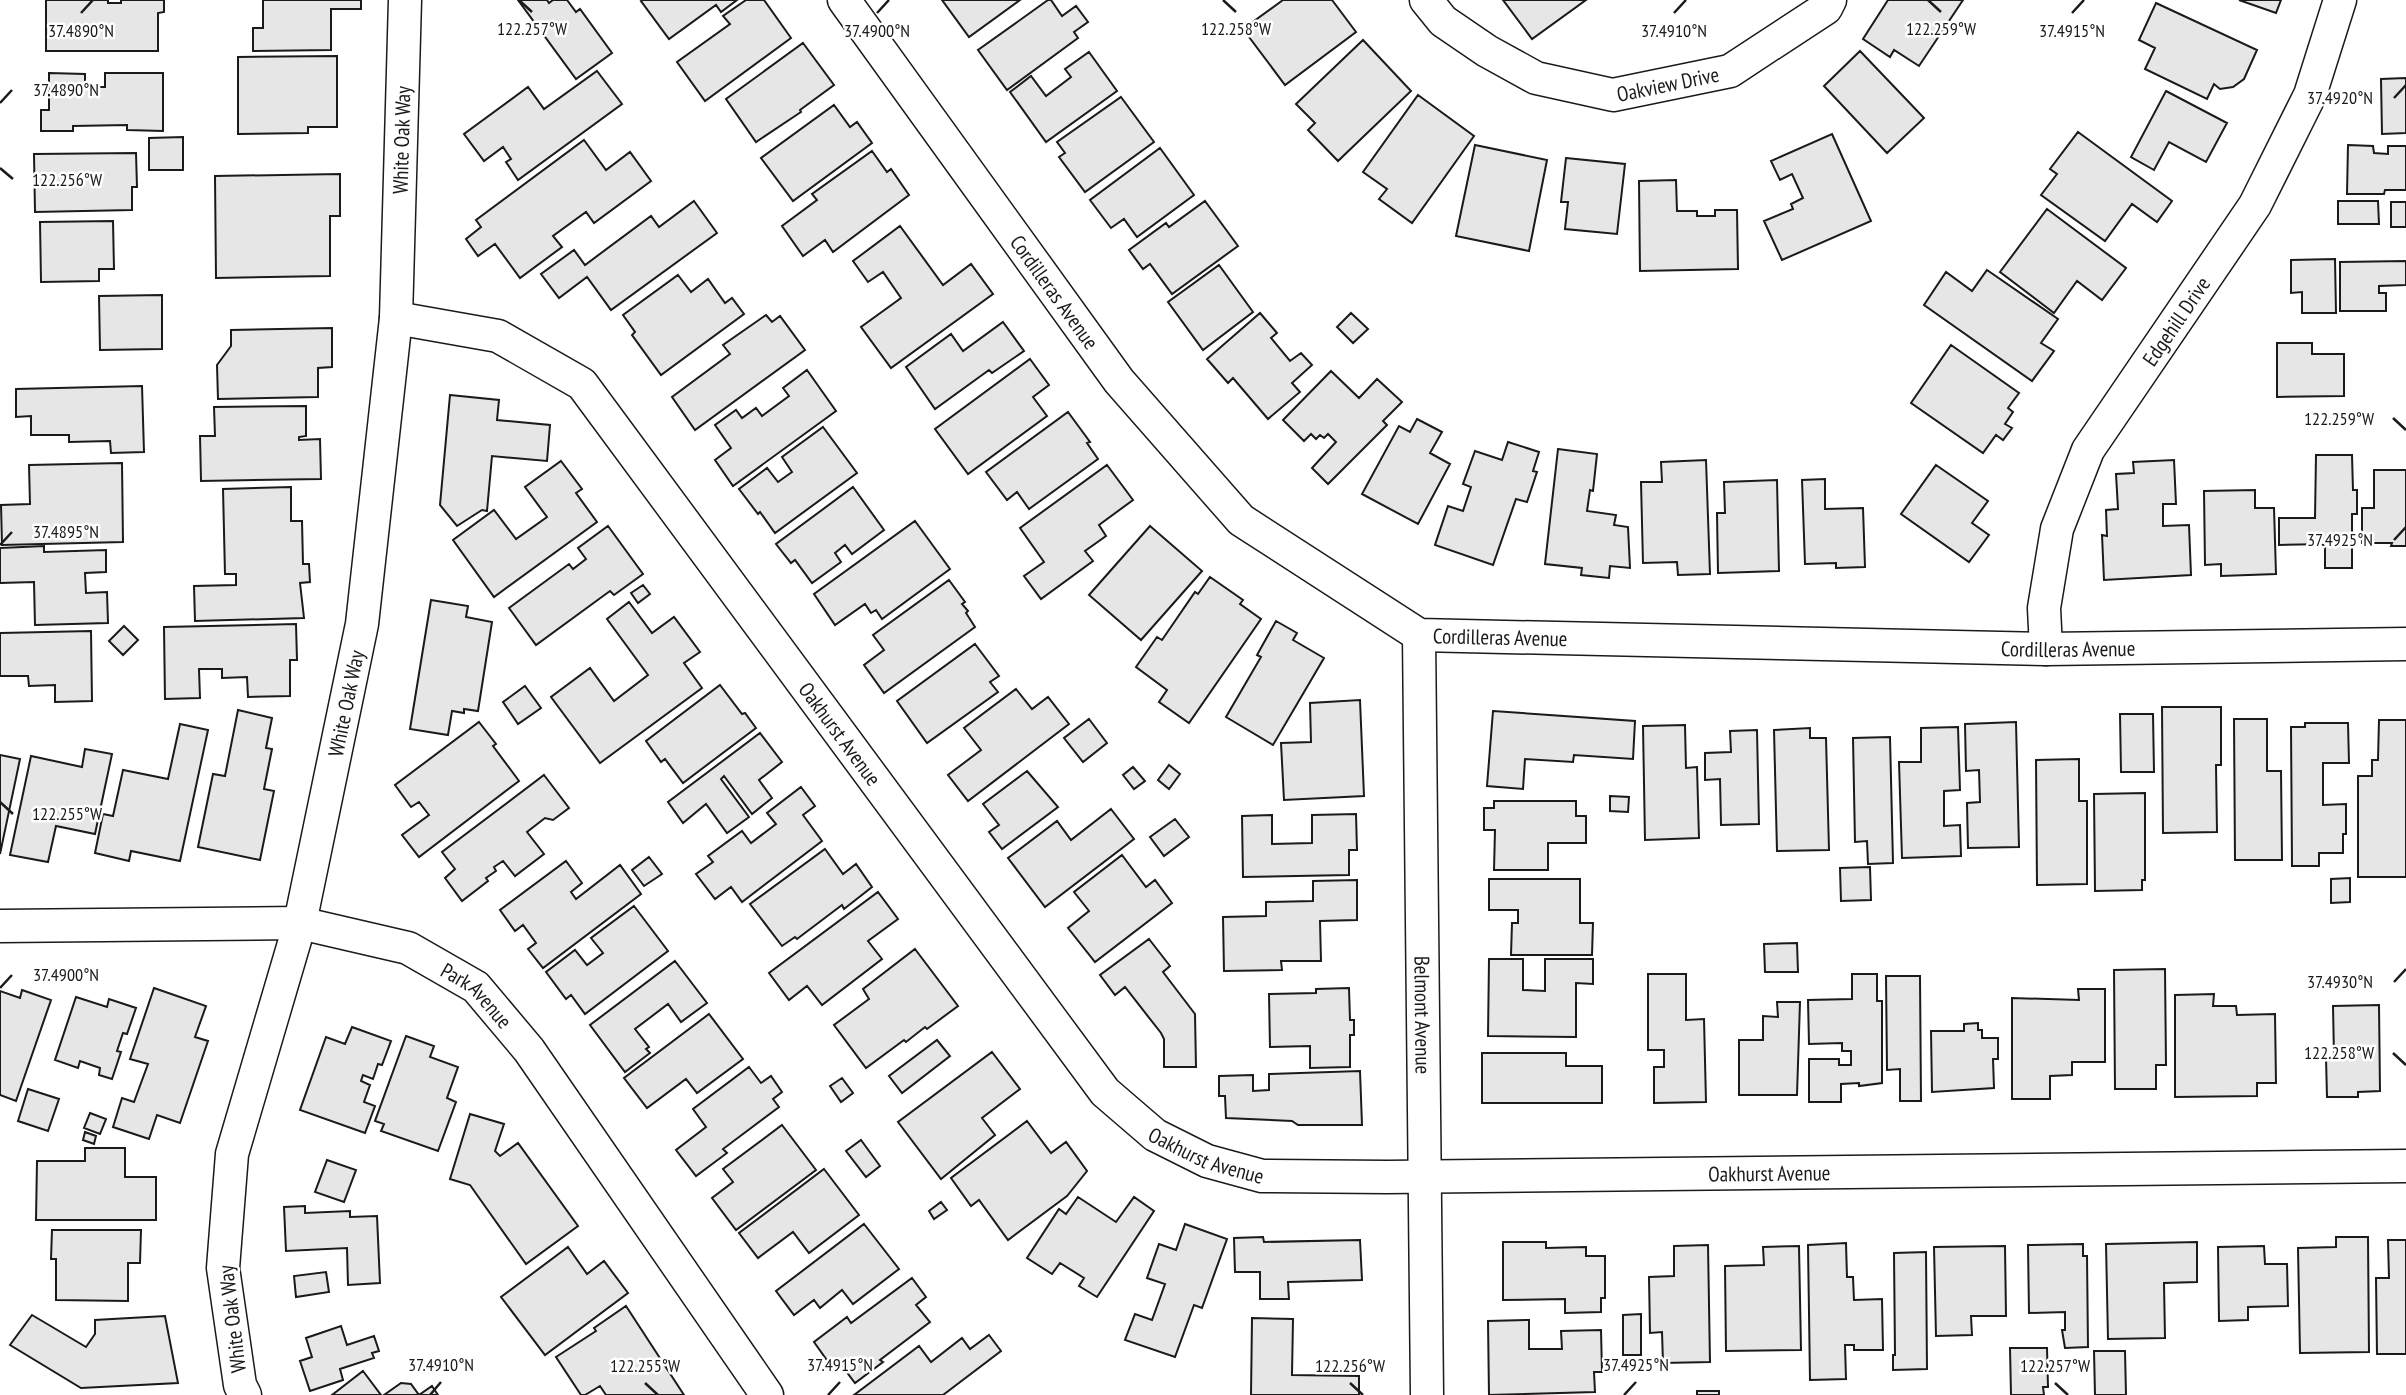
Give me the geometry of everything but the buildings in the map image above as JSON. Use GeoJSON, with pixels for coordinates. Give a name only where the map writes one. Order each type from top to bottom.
{"type":"FeatureCollection","features":[{"type":"Feature","properties":{"kind":"street","name":"White Oak Way"},"geometry":{"type":"LineString","coordinates":[[245,1395],[240,1385],[223,1268],[232,1154],[300,923],[362,624],[396,318],[405,0]]}},
{"type":"Feature","properties":{"kind":"street","name":"Cordilleras Avenue"},"geometry":{"type":"LineString","coordinates":[[844,0],[1119,381],[1241,520],[1419,635],[2046,649],[2406,644]]}},
{"type":"Feature","properties":{"kind":"street","name":"Oakview Drive"},"geometry":{"type":"LineString","coordinates":[[1426,0],[1443,22],[1487,51],[1536,78],[1612,94],[1730,71],[1826,8],[1830,0]]}},
{"type":"Feature","properties":{"kind":"street","name":"Edgehill Drive"},"geometry":{"type":"LineString","coordinates":[[2046,649],[2044,608],[2057,529],[2088,450],[2255,205],[2310,95],[2340,0]]}},
{"type":"Feature","properties":{"kind":"street","name":"Oakhurst Avenue"},"geometry":{"type":"LineString","coordinates":[[396,318],[498,335],[582,384],[1105,1092],[1155,1135],[1207,1161],[1262,1177],[2406,1166]]}},
{"type":"Feature","properties":{"kind":"street","name":"Belmont Avenue"},"geometry":{"type":"LineString","coordinates":[[1419,635],[1427,1395]]}},
{"type":"Feature","properties":{"kind":"street","name":"Park Avenue"},"geometry":{"type":"LineString","coordinates":[[0,926],[300,923],[408,948],[476,987],[528,1050],[767,1395]]}}]}
